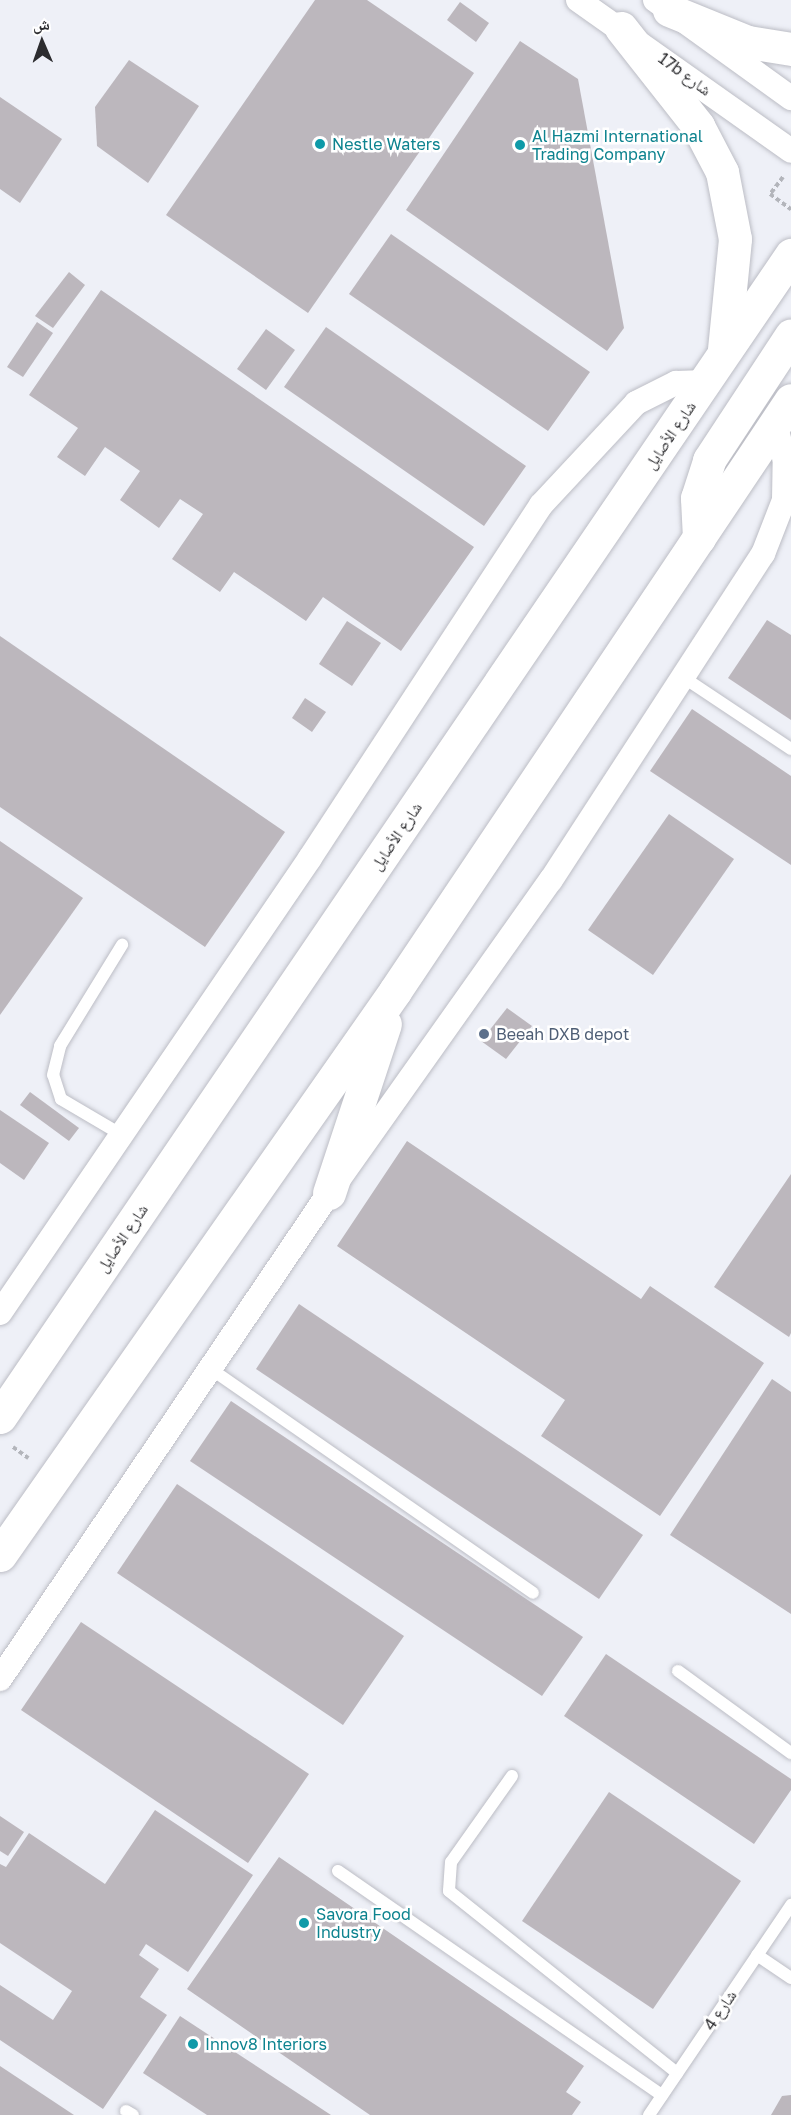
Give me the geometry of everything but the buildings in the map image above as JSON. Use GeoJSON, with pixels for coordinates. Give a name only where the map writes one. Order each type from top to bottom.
{"type":"FeatureCollection","features":[{"type":"Feature","properties":{"kind":"main road"},"geometry":{"type":"LineString","coordinates":[[662,5],[748,42],[791,49]]}},
{"type":"Feature","properties":{"kind":"main road"},"geometry":{"type":"LineString","coordinates":[[621,28],[698,126],[722,172],[735,239],[724,352]]}},
{"type":"Feature","properties":{"kind":"main road","name":"شارع الأصايل"},"geometry":{"type":"LineString","coordinates":[[0,1417],[791,255]]}},
{"type":"Feature","properties":{"kind":"main road"},"geometry":{"type":"LineString","coordinates":[[699,538],[697,498],[709,460],[791,335]]}},
{"type":"Feature","properties":{"kind":"main road"},"geometry":{"type":"LineString","coordinates":[[0,1555],[395,991],[784,412]]}},
{"type":"Feature","properties":{"kind":"main road"},"geometry":{"type":"LineString","coordinates":[[329,1193],[395,991]]}},
{"type":"Feature","properties":{"kind":"street","name":"17b شارع"},"geometry":{"type":"LineString","coordinates":[[578,0],[621,28],[791,151]]}},
{"type":"Feature","properties":{"kind":"street"},"geometry":{"type":"LineString","coordinates":[[662,5],[791,98]]}},
{"type":"Feature","properties":{"kind":"street"},"geometry":{"type":"LineString","coordinates":[[0,1313],[122,1135],[541,505],[642,398],[676,383],[706,382]]}},
{"type":"Feature","properties":{"kind":"street"},"geometry":{"type":"LineString","coordinates":[[0,1678],[329,1193],[551,880],[683,676],[780,519],[785,461],[784,412]]}},
{"type":"Feature","properties":{"kind":"lane"},"geometry":{"type":"LineString","coordinates":[[683,676],[791,749]]}},
{"type":"Feature","properties":{"kind":"lane"},"geometry":{"type":"LineString","coordinates":[[122,945],[60,1046],[53,1075],[61,1100],[122,1135]]}},
{"type":"Feature","properties":{"kind":"lane"},"geometry":{"type":"LineString","coordinates":[[211,1369],[533,1593]]}},
{"type":"Feature","properties":{"kind":"lane"},"geometry":{"type":"LineString","coordinates":[[678,1671],[791,1754]]}},
{"type":"Feature","properties":{"kind":"lane"},"geometry":{"type":"LineString","coordinates":[[512,1776],[451,1862],[449,1891],[677,2073]]}},
{"type":"Feature","properties":{"kind":"lane"},"geometry":{"type":"LineString","coordinates":[[338,1871],[662,2095]]}},
{"type":"Feature","properties":{"kind":"lane","name":"شارع 4"},"geometry":{"type":"LineString","coordinates":[[649,2115],[791,1905]]}},
{"type":"Feature","properties":{"kind":"lane"},"geometry":{"type":"LineString","coordinates":[[757,1955],[791,1978]]}},
{"type":"Feature","properties":{"kind":"path"},"geometry":{"type":"LineString","coordinates":[[791,166],[770,194],[791,209]]}},
{"type":"Feature","properties":{"kind":"place","name":"Nestle Waters"},"geometry":{"type":"Point","coordinates":[320,144]}},
{"type":"Feature","properties":{"kind":"place","name":"Al Hazmi International Trading Company"},"geometry":{"type":"Point","coordinates":[520,145]}},
{"type":"Feature","properties":{"kind":"place","name":"Beeah DXB depot"},"geometry":{"type":"Point","coordinates":[484,1034]}},
{"type":"Feature","properties":{"kind":"place","name":"Savora Food Industry"},"geometry":{"type":"Point","coordinates":[304,1923]}},
{"type":"Feature","properties":{"kind":"place","name":"Innov8 Interiors"},"geometry":{"type":"Point","coordinates":[193,2044]}}]}
